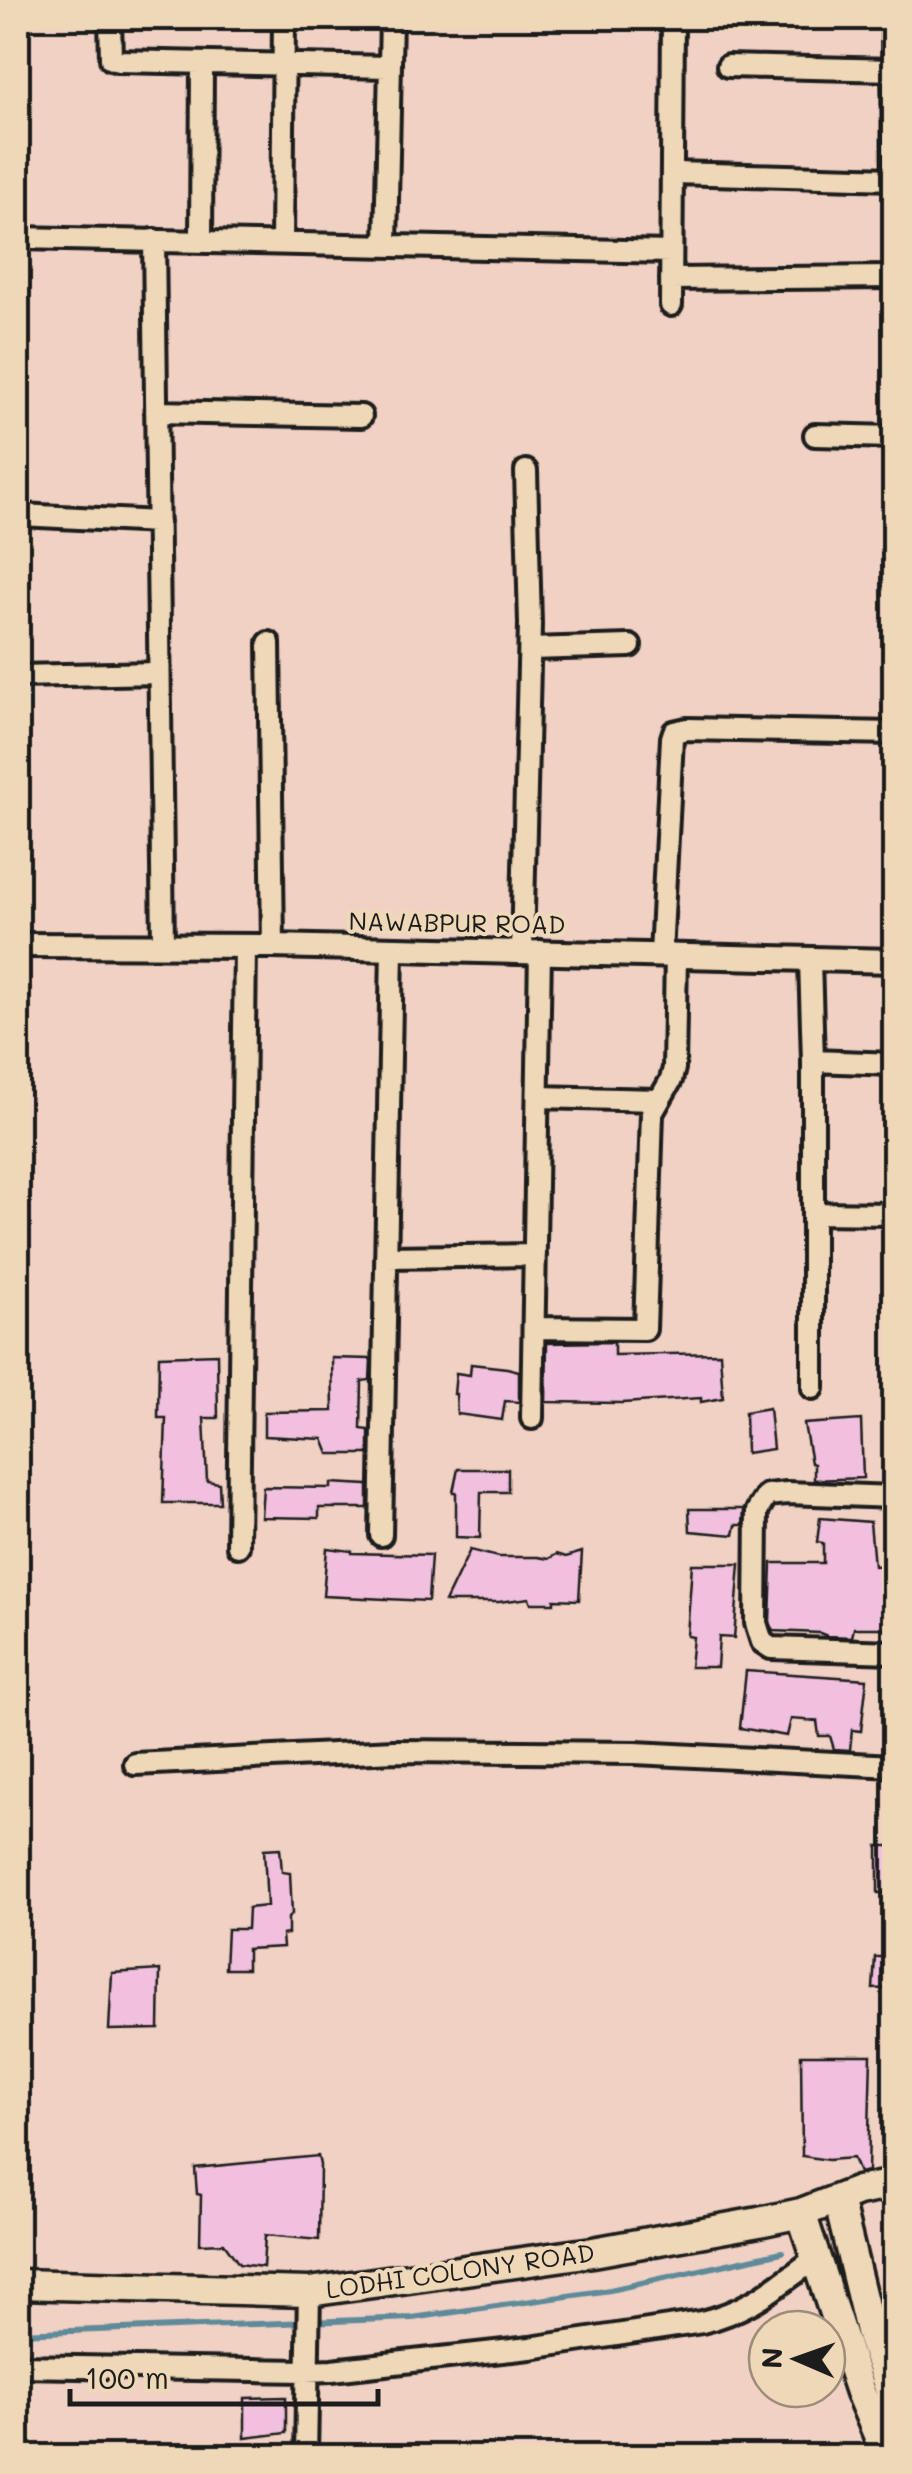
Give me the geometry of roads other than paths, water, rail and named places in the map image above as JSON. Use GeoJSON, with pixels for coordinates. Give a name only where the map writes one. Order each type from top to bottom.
{"type":"FeatureCollection","features":[{"type":"Feature","properties":{"kind":"main road","name":"LODHI COLONY ROAD"},"geometry":{"type":"LineString","coordinates":[[18,2284],[309,2300],[800,2213],[858,2191],[894,2184]]}},
{"type":"Feature","properties":{"kind":"main road"},"geometry":{"type":"LineString","coordinates":[[838,2199],[871,2334],[894,2404]]}},
{"type":"Feature","properties":{"kind":"main road"},"geometry":{"type":"LineString","coordinates":[[800,2213],[860,2392],[887,2456]]}},
{"type":"Feature","properties":{"kind":"street"},"geometry":{"type":"LineString","coordinates":[[110,18],[109,53],[118,61],[389,66]]}},
{"type":"Feature","properties":{"kind":"street"},"geometry":{"type":"LineString","coordinates":[[282,243],[284,18]]}},
{"type":"Feature","properties":{"kind":"street"},"geometry":{"type":"LineString","coordinates":[[386,244],[391,18]]}},
{"type":"Feature","properties":{"kind":"street"},"geometry":{"type":"LineString","coordinates":[[671,305],[673,18]]}},
{"type":"Feature","properties":{"kind":"street"},"geometry":{"type":"LineString","coordinates":[[673,172],[894,181],[893,18]]}},
{"type":"Feature","properties":{"kind":"street"},"geometry":{"type":"LineString","coordinates":[[201,242],[202,63]]}},
{"type":"Feature","properties":{"kind":"street"},"geometry":{"type":"LineString","coordinates":[[728,66],[894,70]]}},
{"type":"Feature","properties":{"kind":"street"},"geometry":{"type":"LineString","coordinates":[[18,238],[671,252]]}},
{"type":"Feature","properties":{"kind":"street"},"geometry":{"type":"LineString","coordinates":[[154,240],[162,944]]}},
{"type":"Feature","properties":{"kind":"street"},"geometry":{"type":"LineString","coordinates":[[671,279],[894,277]]}},
{"type":"Feature","properties":{"kind":"street"},"geometry":{"type":"LineString","coordinates":[[156,412],[362,416]]}},
{"type":"Feature","properties":{"kind":"street"},"geometry":{"type":"LineString","coordinates":[[815,435],[894,437]]}},
{"type":"Feature","properties":{"kind":"street"},"geometry":{"type":"LineString","coordinates":[[526,472],[531,951],[538,1097],[532,1418]]}},
{"type":"Feature","properties":{"kind":"street"},"geometry":{"type":"LineString","coordinates":[[20,515],[158,522]]}},
{"type":"Feature","properties":{"kind":"street"},"geometry":{"type":"LineString","coordinates":[[270,643],[273,946]]}},
{"type":"Feature","properties":{"kind":"street"},"geometry":{"type":"LineString","coordinates":[[530,649],[630,646]]}},
{"type":"Feature","properties":{"kind":"street"},"geometry":{"type":"LineString","coordinates":[[18,676],[160,674]]}},
{"type":"Feature","properties":{"kind":"street"},"geometry":{"type":"LineString","coordinates":[[534,1328],[644,1329],[652,1113],[674,1068],[668,955],[674,732],[687,729],[894,733]]}},
{"type":"Feature","properties":{"kind":"street","name":"NAWABPUR ROAD"},"geometry":{"type":"LineString","coordinates":[[18,945],[162,944],[894,960]]}},
{"type":"Feature","properties":{"kind":"street"},"geometry":{"type":"LineString","coordinates":[[238,1546],[244,946]]}},
{"type":"Feature","properties":{"kind":"street"},"geometry":{"type":"LineString","coordinates":[[381,1535],[392,948]]}},
{"type":"Feature","properties":{"kind":"street"},"geometry":{"type":"LineString","coordinates":[[810,960],[813,1388]]}},
{"type":"Feature","properties":{"kind":"street"},"geometry":{"type":"LineString","coordinates":[[813,1061],[894,1064]]}},
{"type":"Feature","properties":{"kind":"street"},"geometry":{"type":"LineString","coordinates":[[538,1097],[658,1100]]}},
{"type":"Feature","properties":{"kind":"street"},"geometry":{"type":"LineString","coordinates":[[813,1213],[894,1214]]}},
{"type":"Feature","properties":{"kind":"street"},"geometry":{"type":"LineString","coordinates":[[386,1257],[535,1256]]}},
{"type":"Feature","properties":{"kind":"street"},"geometry":{"type":"LineString","coordinates":[[894,1497],[767,1495],[757,1511],[756,1623],[762,1642],[771,1648],[894,1652]]}},
{"type":"Feature","properties":{"kind":"street"},"geometry":{"type":"LineString","coordinates":[[135,1764],[412,1751],[635,1753],[894,1766]]}},
{"type":"Feature","properties":{"kind":"street"},"geometry":{"type":"LineString","coordinates":[[18,2366],[306,2372],[530,2348],[729,2316],[747,2308],[815,2259]]}},
{"type":"Feature","properties":{"kind":"street"},"geometry":{"type":"LineString","coordinates":[[306,2456],[309,2300]]}},
{"type":"Feature","properties":{"kind":"waterway"},"geometry":{"type":"LineString","coordinates":[[18,2333],[412,2318],[610,2290],[782,2252]]}}]}
